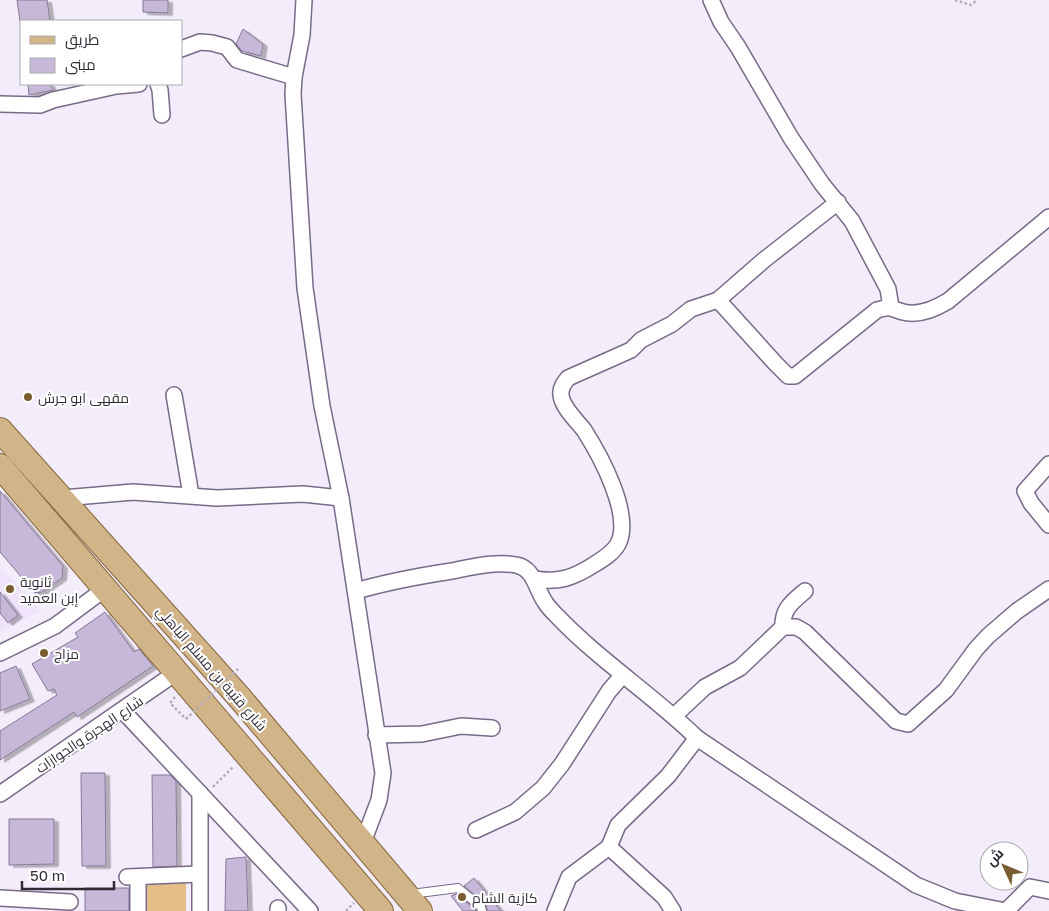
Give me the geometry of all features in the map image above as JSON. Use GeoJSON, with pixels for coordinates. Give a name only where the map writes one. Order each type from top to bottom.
{"type":"FeatureCollection","features":[{"type":"Feature","properties":{"kind":"main road","name":"شارع قتيبة بن مسلم الباهلي"},"geometry":{"type":"LineString","coordinates":[[0,430],[63,498],[239,698],[413,903]]}},
{"type":"Feature","properties":{"kind":"main road","name":"شارع قتيبة بن مسلم الباهلي"},"geometry":{"type":"LineString","coordinates":[[0,466],[382,911]]}},
{"type":"Feature","properties":{"kind":"street"},"geometry":{"type":"LineString","coordinates":[[304,0],[302,35],[294,77],[294,118],[304,288],[322,406],[341,498],[383,773],[379,800],[362,845]]}},
{"type":"Feature","properties":{"kind":"street"},"geometry":{"type":"LineString","coordinates":[[710,0],[721,22],[738,47],[791,138],[822,184],[852,221],[888,289],[891,307]]}},
{"type":"Feature","properties":{"kind":"street"},"geometry":{"type":"LineString","coordinates":[[182,49],[200,42],[227,46],[237,60],[294,77]]}},
{"type":"Feature","properties":{"kind":"street"},"geometry":{"type":"LineString","coordinates":[[0,104],[40,105],[53,100],[128,85]]}},
{"type":"Feature","properties":{"kind":"street"},"geometry":{"type":"LineString","coordinates":[[158,85],[162,115]]}},
{"type":"Feature","properties":{"kind":"street"},"geometry":{"type":"LineString","coordinates":[[534,579],[560,581],[575,577],[612,552],[618,543],[621,531],[621,513],[610,480],[585,432],[562,401],[562,385],[573,374],[610,361],[631,350],[642,340],[672,324],[691,308],[718,300],[776,250],[838,202]]}},
{"type":"Feature","properties":{"kind":"street"},"geometry":{"type":"LineString","coordinates":[[718,300],[788,376],[796,376],[877,310],[891,307],[903,312],[921,312],[936,308],[1046,225]]}},
{"type":"Feature","properties":{"kind":"street"},"geometry":{"type":"LineString","coordinates":[[174,395],[191,495]]}},
{"type":"Feature","properties":{"kind":"street"},"geometry":{"type":"LineString","coordinates":[[1049,464],[1025,491],[1031,503],[1049,525]]}},
{"type":"Feature","properties":{"kind":"street"},"geometry":{"type":"LineString","coordinates":[[63,498],[133,492],[171,496],[191,495],[234,498],[303,494],[341,498]]}},
{"type":"Feature","properties":{"kind":"street"},"geometry":{"type":"LineString","coordinates":[[356,591],[415,577],[490,565],[517,565],[527,570],[534,579],[546,604],[558,618],[610,662],[622,676],[674,716],[697,738],[916,884],[955,901],[1006,911],[1030,887],[1049,891]]}},
{"type":"Feature","properties":{"kind":"street"},"geometry":{"type":"LineString","coordinates":[[0,653],[55,626],[106,588]]}},
{"type":"Feature","properties":{"kind":"street"},"geometry":{"type":"LineString","coordinates":[[674,716],[705,687],[740,668],[783,627],[796,628],[805,632],[896,722],[908,724],[946,690],[988,636],[1016,611],[1049,589]]}},
{"type":"Feature","properties":{"kind":"street"},"geometry":{"type":"LineString","coordinates":[[783,627],[782,616],[785,610],[805,591]]}},
{"type":"Feature","properties":{"kind":"street","name":"شارع الهجرة والجوازات"},"geometry":{"type":"LineString","coordinates":[[0,794],[177,672]]}},
{"type":"Feature","properties":{"kind":"street"},"geometry":{"type":"LineString","coordinates":[[476,830],[515,812],[543,788],[562,764],[609,691],[622,676]]}},
{"type":"Feature","properties":{"kind":"street"},"geometry":{"type":"LineString","coordinates":[[123,711],[310,911]]}},
{"type":"Feature","properties":{"kind":"street"},"geometry":{"type":"LineString","coordinates":[[376,735],[422,734],[461,726],[492,728]]}},
{"type":"Feature","properties":{"kind":"street"},"geometry":{"type":"LineString","coordinates":[[555,911],[569,877],[609,847],[618,825],[668,776],[697,738]]}},
{"type":"Feature","properties":{"kind":"street"},"geometry":{"type":"LineString","coordinates":[[200,911],[201,795]]}},
{"type":"Feature","properties":{"kind":"street"},"geometry":{"type":"LineString","coordinates":[[609,847],[664,897],[673,911]]}},
{"type":"Feature","properties":{"kind":"street"},"geometry":{"type":"LineString","coordinates":[[138,911],[133,877],[199,874]]}},
{"type":"Feature","properties":{"kind":"street"},"geometry":{"type":"LineString","coordinates":[[0,898],[70,902]]}},
{"type":"Feature","properties":{"kind":"lane"},"geometry":{"type":"LineString","coordinates":[[413,903],[458,888],[481,907],[482,911]]}},
{"type":"Feature","properties":{"kind":"path"},"geometry":{"type":"LineString","coordinates":[[955,0],[970,5],[977,0]]}},
{"type":"Feature","properties":{"kind":"path"},"geometry":{"type":"LineString","coordinates":[[170,703],[186,719],[238,670]]}},
{"type":"Feature","properties":{"kind":"path"},"geometry":{"type":"LineString","coordinates":[[201,795],[235,766]]}},
{"type":"Feature","properties":{"kind":"shaded area","name":"ثانوية إبن العميد"},"geometry":{"type":"Polygon","coordinates":[[[0,567],[41,611],[0,632],[0,567]]]}},
{"type":"Feature","properties":{"kind":"shaded area"},"geometry":{"type":"Polygon","coordinates":[[[186,881],[186,911],[144,911],[143,882],[186,881]]]}},
{"type":"Feature","properties":{"kind":"building"},"geometry":{"type":"Polygon","coordinates":[[[17,0],[47,0],[50,20],[20,21],[17,0]]]}},
{"type":"Feature","properties":{"kind":"building"},"geometry":{"type":"Polygon","coordinates":[[[143,0],[168,0],[168,13],[143,12],[143,0]]]}},
{"type":"Feature","properties":{"kind":"building"},"geometry":{"type":"Polygon","coordinates":[[[243,29],[263,44],[261,56],[242,51],[236,44],[243,29]]]}},
{"type":"Feature","properties":{"kind":"building"},"geometry":{"type":"Polygon","coordinates":[[[28,85],[50,85],[53,90],[29,95],[28,85]]]}},
{"type":"Feature","properties":{"kind":"building"},"geometry":{"type":"Polygon","coordinates":[[[0,491],[63,566],[62,578],[42,592],[35,593],[0,552],[0,491]]]}},
{"type":"Feature","properties":{"kind":"building"},"geometry":{"type":"Polygon","coordinates":[[[0,592],[18,615],[8,623],[0,613],[0,592]]]}},
{"type":"Feature","properties":{"kind":"building"},"geometry":{"type":"Polygon","coordinates":[[[105,612],[134,652],[139,649],[153,666],[77,717],[74,712],[0,760],[0,731],[57,695],[54,689],[48,691],[32,664],[78,637],[75,633],[105,612]]]}},
{"type":"Feature","properties":{"kind":"building"},"geometry":{"type":"Polygon","coordinates":[[[16,666],[30,699],[0,711],[0,673],[16,666]]]}},
{"type":"Feature","properties":{"kind":"building"},"geometry":{"type":"Polygon","coordinates":[[[81,773],[105,773],[106,866],[82,866],[81,773]]]}},
{"type":"Feature","properties":{"kind":"building"},"geometry":{"type":"Polygon","coordinates":[[[152,775],[170,775],[176,781],[177,866],[153,867],[152,775]]]}},
{"type":"Feature","properties":{"kind":"building"},"geometry":{"type":"Polygon","coordinates":[[[9,819],[54,819],[54,864],[9,865],[9,819]]]}},
{"type":"Feature","properties":{"kind":"building"},"geometry":{"type":"Polygon","coordinates":[[[246,857],[248,911],[225,911],[226,859],[246,857]]]}},
{"type":"Feature","properties":{"kind":"building"},"geometry":{"type":"Polygon","coordinates":[[[474,878],[501,911],[488,911],[485,903],[464,886],[474,878]]]}},
{"type":"Feature","properties":{"kind":"building"},"geometry":{"type":"Polygon","coordinates":[[[85,888],[129,888],[129,911],[85,911],[85,888]]]}},
{"type":"Feature","properties":{"kind":"building"},"geometry":{"type":"Polygon","coordinates":[[[456,894],[476,911],[463,911],[451,896],[456,894]]]}},
{"type":"Feature","properties":{"kind":"place","name":"مقهى ابو جرش"},"geometry":{"type":"Point","coordinates":[28,397]}},
{"type":"Feature","properties":{"kind":"place","name":"ثانوية إبن العميد"},"geometry":{"type":"Point","coordinates":[10,589]}},
{"type":"Feature","properties":{"kind":"place","name":"مزاج"},"geometry":{"type":"Point","coordinates":[44,653]}},
{"type":"Feature","properties":{"kind":"place","name":"كازية الشام"},"geometry":{"type":"Point","coordinates":[462,897]}}]}
